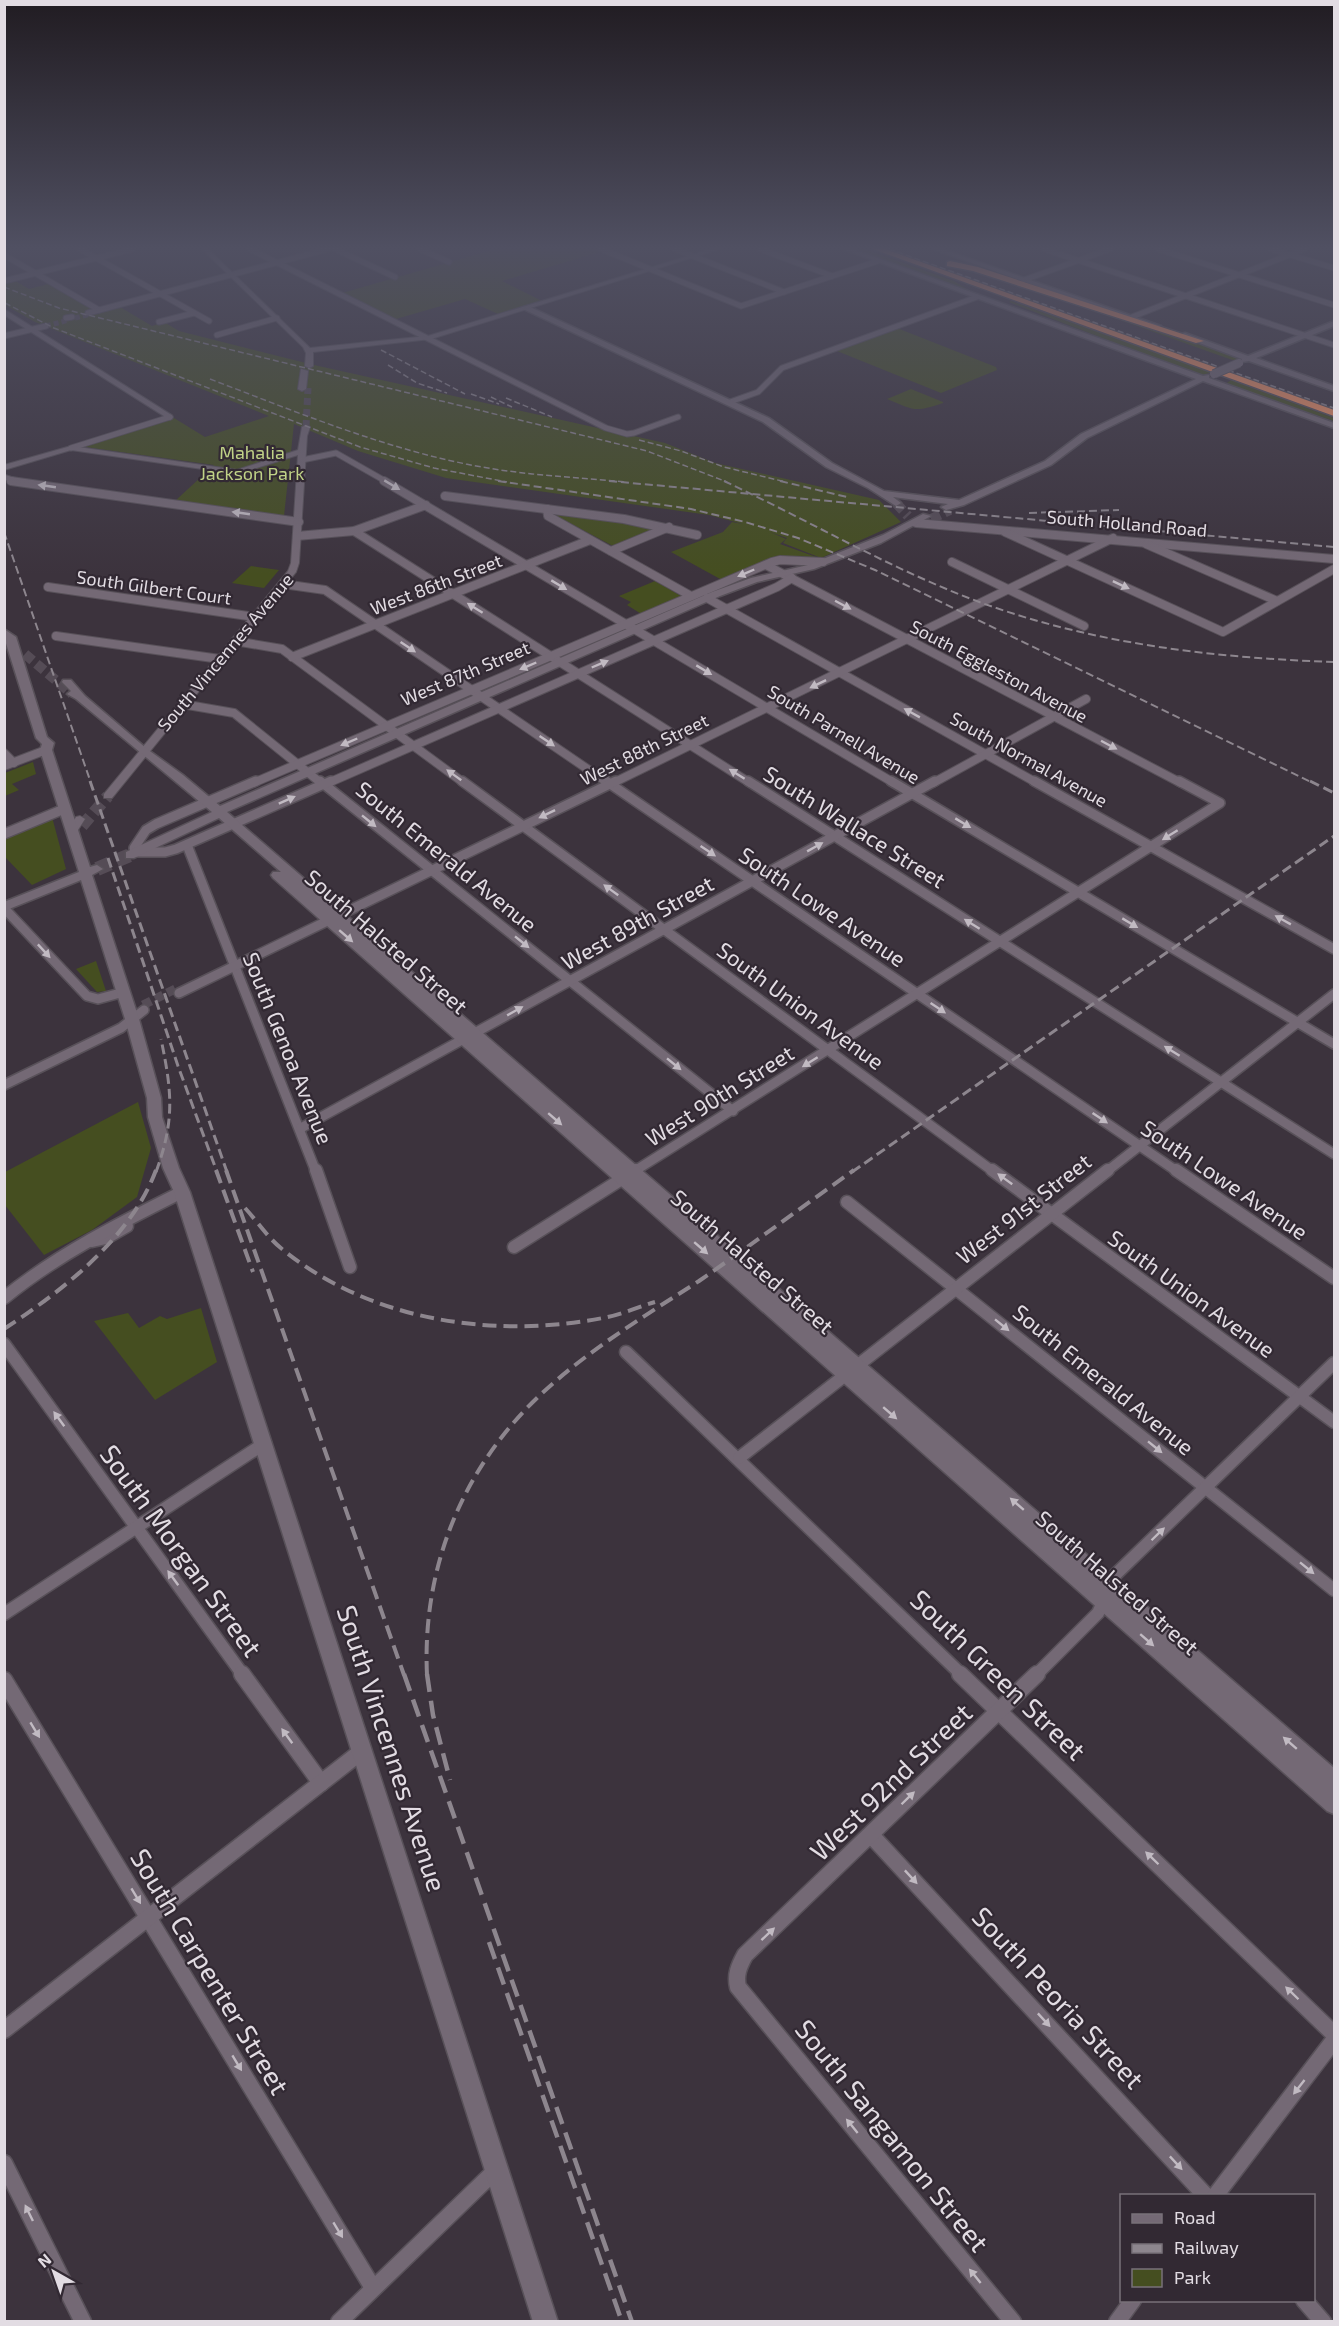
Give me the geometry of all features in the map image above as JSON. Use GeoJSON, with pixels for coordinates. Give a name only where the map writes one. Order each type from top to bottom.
{"type":"FeatureCollection","features":[{"type":"Feature","properties":{"kind":"highway"},"geometry":{"type":"LineString","coordinates":[[1180,358],[1335,413]]}},
{"type":"Feature","properties":{"kind":"highway"},"geometry":{"type":"LineString","coordinates":[[1215,358],[1335,400]]}},
{"type":"Feature","properties":{"kind":"highway"},"geometry":{"type":"LineString","coordinates":[[1288,410],[1335,424]]}},
{"type":"Feature","properties":{"kind":"main road"},"geometry":{"type":"LineString","coordinates":[[633,358],[775,425],[829,465],[882,493],[893,503]]}},
{"type":"Feature","properties":{"kind":"main road"},"geometry":{"type":"LineString","coordinates":[[1145,358],[1203,379]]}},
{"type":"Feature","properties":{"kind":"main road"},"geometry":{"type":"LineString","coordinates":[[1239,358],[1250,362]]}},
{"type":"Feature","properties":{"kind":"main road"},"geometry":{"type":"LineString","coordinates":[[948,508],[1048,463],[1084,436],[1203,379],[1225,378],[1259,358]]}},
{"type":"Feature","properties":{"kind":"main road"},"geometry":{"type":"LineString","coordinates":[[1259,362],[1268,358]]}},
{"type":"Feature","properties":{"kind":"main road"},"geometry":{"type":"LineString","coordinates":[[1137,411],[1150,410],[1170,403],[1239,363],[1259,362],[1335,389]]}},
{"type":"Feature","properties":{"kind":"main road"},"geometry":{"type":"LineString","coordinates":[[1214,378],[1288,410]]}},
{"type":"Feature","properties":{"kind":"main road"},"geometry":{"type":"LineString","coordinates":[[882,493],[961,503]]}},
{"type":"Feature","properties":{"kind":"main road","name":"South Holland Road"},"geometry":{"type":"LineString","coordinates":[[904,515],[907,521],[916,522]]}},
{"type":"Feature","properties":{"kind":"main road","name":"West 87th Street"},"geometry":{"type":"LineString","coordinates":[[787,576],[828,565],[928,517]]}},
{"type":"Feature","properties":{"kind":"main road","name":"West 87th Street"},"geometry":{"type":"LineString","coordinates":[[132,851],[222,819],[228,806],[311,774],[711,601],[787,576],[885,537]]}},
{"type":"Feature","properties":{"kind":"main road"},"geometry":{"type":"LineString","coordinates":[[4,632],[11,637],[16,650]]}},
{"type":"Feature","properties":{"kind":"main road","name":"South Vincennes Avenue"},"geometry":{"type":"LineString","coordinates":[[16,650],[42,738],[39,740],[39,747],[46,750],[64,809],[78,826],[92,868],[154,1098],[155,1117],[171,1168],[182,1192],[265,1443],[546,2322]]}},
{"type":"Feature","properties":{"kind":"main road","name":"South Halsted Street"},"geometry":{"type":"LineString","coordinates":[[67,682],[78,692],[76,696],[143,752],[155,758],[203,804],[1107,1594],[1335,1803]]}},
{"type":"Feature","properties":{"kind":"main road"},"geometry":{"type":"LineString","coordinates":[[4,908],[92,868]]}},
{"type":"Feature","properties":{"kind":"main road","name":"South Halsted Street"},"geometry":{"type":"LineString","coordinates":[[1107,1594],[1335,1781]]}},
{"type":"Feature","properties":{"kind":"street"},"geometry":{"type":"LineString","coordinates":[[4,468],[170,417],[78,358]]}},
{"type":"Feature","properties":{"kind":"street"},"geometry":{"type":"LineString","coordinates":[[305,388],[309,358]]}},
{"type":"Feature","properties":{"kind":"street"},"geometry":{"type":"LineString","coordinates":[[467,358],[606,428],[627,434],[678,417]]}},
{"type":"Feature","properties":{"kind":"street"},"geometry":{"type":"LineString","coordinates":[[730,402],[760,390],[782,368],[811,358]]}},
{"type":"Feature","properties":{"kind":"street","name":"South Vincennes Avenue"},"geometry":{"type":"LineString","coordinates":[[107,793],[295,567],[303,430]]}},
{"type":"Feature","properties":{"kind":"street"},"geometry":{"type":"LineString","coordinates":[[71,448],[237,471],[302,455]]}},
{"type":"Feature","properties":{"kind":"street","name":"South Parnell Avenue"},"geometry":{"type":"LineString","coordinates":[[302,455],[336,453],[1335,1044]]}},
{"type":"Feature","properties":{"kind":"street"},"geometry":{"type":"LineString","coordinates":[[4,477],[12,481],[298,522]]}},
{"type":"Feature","properties":{"kind":"street"},"geometry":{"type":"LineString","coordinates":[[445,496],[669,527],[697,535]]}},
{"type":"Feature","properties":{"kind":"street"},"geometry":{"type":"LineString","coordinates":[[297,536],[354,531],[426,505]]}},
{"type":"Feature","properties":{"kind":"street"},"geometry":{"type":"LineString","coordinates":[[547,509],[548,516],[691,596]]}},
{"type":"Feature","properties":{"kind":"street","name":"South Holland Road"},"geometry":{"type":"LineString","coordinates":[[916,522],[1335,558]]}},
{"type":"Feature","properties":{"kind":"street"},"geometry":{"type":"LineString","coordinates":[[611,551],[669,527]]}},
{"type":"Feature","properties":{"kind":"street","name":"South Wallace Street"},"geometry":{"type":"LineString","coordinates":[[354,531],[1335,1154]]}},
{"type":"Feature","properties":{"kind":"street"},"geometry":{"type":"LineString","coordinates":[[1005,531],[1223,632],[1335,569]]}},
{"type":"Feature","properties":{"kind":"street","name":"West 88th Street"},"geometry":{"type":"LineString","coordinates":[[181,989],[840,673],[1113,538]]}},
{"type":"Feature","properties":{"kind":"street","name":"West 86th Street"},"geometry":{"type":"LineString","coordinates":[[292,657],[590,540]]}},
{"type":"Feature","properties":{"kind":"street"},"geometry":{"type":"LineString","coordinates":[[1136,540],[1277,601]]}},
{"type":"Feature","properties":{"kind":"street","name":"West 87th Street"},"geometry":{"type":"LineString","coordinates":[[640,632],[691,596],[766,565],[780,560],[823,562]]}},
{"type":"Feature","properties":{"kind":"street"},"geometry":{"type":"LineString","coordinates":[[952,562],[1084,626]]}},
{"type":"Feature","properties":{"kind":"street","name":"South Eggleston Avenue"},"geometry":{"type":"LineString","coordinates":[[766,565],[1220,803]]}},
{"type":"Feature","properties":{"kind":"street","name":"West 87th Street"},"geometry":{"type":"LineString","coordinates":[[132,851],[165,852],[187,845],[222,819],[311,774],[640,632],[726,609],[787,576]]}},
{"type":"Feature","properties":{"kind":"street","name":"South Lowe Avenue"},"geometry":{"type":"LineString","coordinates":[[283,584],[325,590],[1335,1278]]}},
{"type":"Feature","properties":{"kind":"street","name":"South Gilbert Court"},"geometry":{"type":"LineString","coordinates":[[48,587],[255,617]]}},
{"type":"Feature","properties":{"kind":"street","name":"South Normal Avenue"},"geometry":{"type":"LineString","coordinates":[[711,601],[1335,949]]}},
{"type":"Feature","properties":{"kind":"street"},"geometry":{"type":"LineString","coordinates":[[56,636],[220,659]]}},
{"type":"Feature","properties":{"kind":"street","name":"South Union Avenue"},"geometry":{"type":"LineString","coordinates":[[235,641],[282,649],[1335,1422]]}},
{"type":"Feature","properties":{"kind":"street","name":"West 89th Street"},"geometry":{"type":"LineString","coordinates":[[301,1128],[1086,699]]}},
{"type":"Feature","properties":{"kind":"street","name":"South Emerald Avenue"},"geometry":{"type":"LineString","coordinates":[[182,704],[231,711],[733,1111]]}},
{"type":"Feature","properties":{"kind":"street"},"geometry":{"type":"LineString","coordinates":[[4,766],[46,750]]}},
{"type":"Feature","properties":{"kind":"street"},"geometry":{"type":"LineString","coordinates":[[4,753],[14,763]]}},
{"type":"Feature","properties":{"kind":"street","name":"West 87th Street"},"geometry":{"type":"LineString","coordinates":[[132,851],[150,827],[203,804],[311,774]]}},
{"type":"Feature","properties":{"kind":"street","name":"West 90th Street"},"geometry":{"type":"LineString","coordinates":[[514,1247],[1220,803]]}},
{"type":"Feature","properties":{"kind":"street"},"geometry":{"type":"LineString","coordinates":[[4,834],[64,809]]}},
{"type":"Feature","properties":{"kind":"street","name":"South Genoa Avenue"},"geometry":{"type":"LineString","coordinates":[[187,845],[301,1128],[350,1267]]}},
{"type":"Feature","properties":{"kind":"street"},"geometry":{"type":"LineString","coordinates":[[4,908],[87,996],[98,999],[124,992]]}},
{"type":"Feature","properties":{"kind":"street","name":"West 91st Street"},"geometry":{"type":"LineString","coordinates":[[739,1458],[1335,994]]}},
{"type":"Feature","properties":{"kind":"street"},"geometry":{"type":"LineString","coordinates":[[4,1085],[119,1029],[144,1008]]}},
{"type":"Feature","properties":{"kind":"street"},"geometry":{"type":"LineString","coordinates":[[4,1298],[38,1270],[89,1242],[115,1233],[182,1192]]}},
{"type":"Feature","properties":{"kind":"street","name":"South Emerald Avenue"},"geometry":{"type":"LineString","coordinates":[[847,1202],[1335,1590]]}},
{"type":"Feature","properties":{"kind":"street","name":"South Morgan Street"},"geometry":{"type":"LineString","coordinates":[[4,1344],[321,1784]]}},
{"type":"Feature","properties":{"kind":"street","name":"South Green Street"},"geometry":{"type":"LineString","coordinates":[[626,1352],[739,1458],[1335,2034]]}},
{"type":"Feature","properties":{"kind":"street","name":"West 92nd Street"},"geometry":{"type":"LineString","coordinates":[[736,1980],[738,1967],[745,1955],[1000,1711],[1098,1613],[1116,1574],[1335,1363]]}},
{"type":"Feature","properties":{"kind":"street"},"geometry":{"type":"LineString","coordinates":[[4,1614],[265,1443]]}},
{"type":"Feature","properties":{"kind":"street","name":"South Carpenter Street"},"geometry":{"type":"LineString","coordinates":[[4,1680],[374,2288]]}},
{"type":"Feature","properties":{"kind":"street"},"geometry":{"type":"LineString","coordinates":[[4,2030],[362,1751]]}},
{"type":"Feature","properties":{"kind":"street","name":"South Peoria Street"},"geometry":{"type":"LineString","coordinates":[[871,1834],[1204,2194]]}},
{"type":"Feature","properties":{"kind":"street","name":"South Sangamon Street"},"geometry":{"type":"LineString","coordinates":[[736,1980],[738,1987],[1012,2322]]}},
{"type":"Feature","properties":{"kind":"street"},"geometry":{"type":"LineString","coordinates":[[1217,2194],[1335,2040]]}},
{"type":"Feature","properties":{"kind":"street"},"geometry":{"type":"LineString","coordinates":[[4,2163],[83,2322]]}},
{"type":"Feature","properties":{"kind":"street"},"geometry":{"type":"LineString","coordinates":[[339,2322],[497,2170]]}},
{"type":"Feature","properties":{"kind":"street"},"geometry":{"type":"LineString","coordinates":[[1117,2322],[1132,2302]]}},
{"type":"Feature","properties":{"kind":"street"},"geometry":{"type":"LineString","coordinates":[[1305,2302],[1323,2322]]}},
{"type":"Feature","properties":{"kind":"green space","name":"Mahalia Jackson Park"},"geometry":{"type":"Polygon","coordinates":[[[123,358],[284,358],[665,443],[715,463],[879,500],[901,522],[821,558],[783,543],[787,538],[770,532],[786,539],[780,544],[819,558],[778,557],[722,580],[671,552],[723,532],[732,522],[743,524],[709,515],[446,478],[358,451],[294,424],[284,516],[175,501],[214,465],[85,447],[174,418],[205,437],[269,416],[123,358]]]}},
{"type":"Feature","properties":{"kind":"green space"},"geometry":{"type":"Polygon","coordinates":[[[853,358],[972,358],[996,367],[997,370],[941,393],[853,358]]]}},
{"type":"Feature","properties":{"kind":"green space"},"geometry":{"type":"Polygon","coordinates":[[[1155,358],[1170,358],[1211,372],[1204,375],[1155,358]]]}},
{"type":"Feature","properties":{"kind":"green space"},"geometry":{"type":"Polygon","coordinates":[[[1225,358],[1242,358],[1235,361],[1225,358]]]}},
{"type":"Feature","properties":{"kind":"green space"},"geometry":{"type":"Polygon","coordinates":[[[1231,380],[1334,418],[1334,421],[1224,385],[1231,380]]]}},
{"type":"Feature","properties":{"kind":"green space"},"geometry":{"type":"Polygon","coordinates":[[[911,389],[943,403],[914,409],[887,399],[911,389]]]}},
{"type":"Feature","properties":{"kind":"green space"},"geometry":{"type":"Polygon","coordinates":[[[551,513],[656,528],[613,546],[551,513]]]}},
{"type":"Feature","properties":{"kind":"green space"},"geometry":{"type":"Polygon","coordinates":[[[251,566],[279,570],[264,588],[232,583],[251,566]]]}},
{"type":"Feature","properties":{"kind":"green space"},"geometry":{"type":"Polygon","coordinates":[[[655,581],[683,597],[643,615],[627,605],[631,602],[619,596],[655,581]]]}},
{"type":"Feature","properties":{"kind":"green space"},"geometry":{"type":"Polygon","coordinates":[[[33,762],[36,774],[12,784],[19,790],[5,796],[5,773],[33,762]]]}},
{"type":"Feature","properties":{"kind":"green space"},"geometry":{"type":"Polygon","coordinates":[[[52,817],[66,869],[32,885],[5,857],[5,836],[52,817]]]}},
{"type":"Feature","properties":{"kind":"green space"},"geometry":{"type":"Polygon","coordinates":[[[96,961],[106,991],[97,992],[76,969],[96,961]]]}},
{"type":"Feature","properties":{"kind":"green space"},"geometry":{"type":"Polygon","coordinates":[[[138,1102],[151,1148],[137,1197],[92,1230],[44,1255],[5,1205],[5,1172],[138,1102]]]}},
{"type":"Feature","properties":{"kind":"green space"},"geometry":{"type":"Polygon","coordinates":[[[201,1308],[217,1362],[155,1400],[94,1321],[128,1313],[139,1328],[160,1316],[167,1319],[201,1308]]]}},
{"type":"Feature","properties":{"kind":"tunnel"},"geometry":{"type":"LineString","coordinates":[[306,427],[308,388]]}},
{"type":"Feature","properties":{"kind":"tunnel"},"geometry":{"type":"LineString","coordinates":[[896,503],[908,516]]}},
{"type":"Feature","properties":{"kind":"tunnel"},"geometry":{"type":"LineString","coordinates":[[931,519],[950,510]]}},
{"type":"Feature","properties":{"kind":"tunnel"},"geometry":{"type":"LineString","coordinates":[[25,654],[72,694]]}},
{"type":"Feature","properties":{"kind":"tunnel"},"geometry":{"type":"LineString","coordinates":[[82,826],[108,796]]}},
{"type":"Feature","properties":{"kind":"tunnel"},"geometry":{"type":"LineString","coordinates":[[97,869],[130,855]]}},
{"type":"Feature","properties":{"kind":"tunnel"},"geometry":{"type":"LineString","coordinates":[[143,1005],[177,988]]}},
{"type":"Feature","properties":{"kind":"railway"},"geometry":{"type":"LineString","coordinates":[[130,358],[360,447],[434,468],[507,482]]}},
{"type":"Feature","properties":{"kind":"railway"},"geometry":{"type":"LineString","coordinates":[[263,358],[647,451],[727,482]]}},
{"type":"Feature","properties":{"kind":"railway"},"geometry":{"type":"LineString","coordinates":[[395,358],[465,394]]}},
{"type":"Feature","properties":{"kind":"railway"},"geometry":{"type":"LineString","coordinates":[[1193,358],[1334,408]]}},
{"type":"Feature","properties":{"kind":"railway"},"geometry":{"type":"LineString","coordinates":[[388,365],[417,383],[447,393]]}},
{"type":"Feature","properties":{"kind":"railway"},"geometry":{"type":"LineString","coordinates":[[210,379],[336,427],[433,456],[506,471],[626,482]]}},
{"type":"Feature","properties":{"kind":"railway"},"geometry":{"type":"LineString","coordinates":[[471,394],[499,404]]}},
{"type":"Feature","properties":{"kind":"railway"},"geometry":{"type":"LineString","coordinates":[[491,397],[512,407]]}},
{"type":"Feature","properties":{"kind":"railway"},"geometry":{"type":"LineString","coordinates":[[506,398],[552,417]]}},
{"type":"Feature","properties":{"kind":"railway"},"geometry":{"type":"LineString","coordinates":[[639,440],[681,451],[724,467],[786,482]]}},
{"type":"Feature","properties":{"kind":"railway"},"geometry":{"type":"LineString","coordinates":[[498,481],[691,509],[798,538],[875,570],[1313,783]]}},
{"type":"Feature","properties":{"kind":"railway"},"geometry":{"type":"LineString","coordinates":[[609,481],[752,494]]}},
{"type":"Feature","properties":{"kind":"railway"},"geometry":{"type":"LineString","coordinates":[[724,481],[752,494]]}},
{"type":"Feature","properties":{"kind":"railway"},"geometry":{"type":"LineString","coordinates":[[780,481],[847,497]]}},
{"type":"Feature","properties":{"kind":"railway"},"geometry":{"type":"LineString","coordinates":[[752,494],[1334,547]]}},
{"type":"Feature","properties":{"kind":"railway"},"geometry":{"type":"LineString","coordinates":[[752,494],[916,576],[982,603],[1025,617],[1111,639],[1155,646],[1244,657],[1334,662]]}},
{"type":"Feature","properties":{"kind":"railway"},"geometry":{"type":"LineString","coordinates":[[1029,513],[1119,510]]}},
{"type":"Feature","properties":{"kind":"railway"},"geometry":{"type":"LineString","coordinates":[[4,532],[91,783]]}},
{"type":"Feature","properties":{"kind":"railway"},"geometry":{"type":"LineString","coordinates":[[90,781],[227,1172]]}},
{"type":"Feature","properties":{"kind":"railway"},"geometry":{"type":"LineString","coordinates":[[1310,781],[1334,793]]}},
{"type":"Feature","properties":{"kind":"railway"},"geometry":{"type":"LineString","coordinates":[[852,1172],[1334,836]]}},
{"type":"Feature","properties":{"kind":"railway"},"geometry":{"type":"LineString","coordinates":[[108,858],[178,1066],[217,1172]]}},
{"type":"Feature","properties":{"kind":"railway"},"geometry":{"type":"LineString","coordinates":[[156,1172],[166,1137],[170,1106],[168,1075],[161,1039]]}},
{"type":"Feature","properties":{"kind":"railway"},"geometry":{"type":"LineString","coordinates":[[4,1329],[49,1298],[92,1261],[130,1218],[145,1195],[156,1170]]}},
{"type":"Feature","properties":{"kind":"railway"},"geometry":{"type":"LineString","coordinates":[[216,1170],[253,1272]]}},
{"type":"Feature","properties":{"kind":"railway"},"geometry":{"type":"LineString","coordinates":[[226,1170],[404,1675]]}},
{"type":"Feature","properties":{"kind":"railway"},"geometry":{"type":"LineString","coordinates":[[427,1674],[427,1636],[431,1598],[452,1524],[467,1490],[487,1457],[510,1427],[555,1381],[595,1350],[699,1281],[854,1170]]}},
{"type":"Feature","properties":{"kind":"railway"},"geometry":{"type":"LineString","coordinates":[[245,1208],[277,1245],[317,1273],[354,1293],[393,1308],[434,1318],[476,1324],[519,1326],[561,1324],[609,1317],[655,1302]]}},
{"type":"Feature","properties":{"kind":"railway"},"geometry":{"type":"LineString","coordinates":[[404,1674],[632,2322]]}},
{"type":"Feature","properties":{"kind":"railway"},"geometry":{"type":"LineString","coordinates":[[427,1674],[433,1715],[450,1780]]}},
{"type":"Feature","properties":{"kind":"railway"},"geometry":{"type":"LineString","coordinates":[[489,1942],[622,2322]]}}]}
